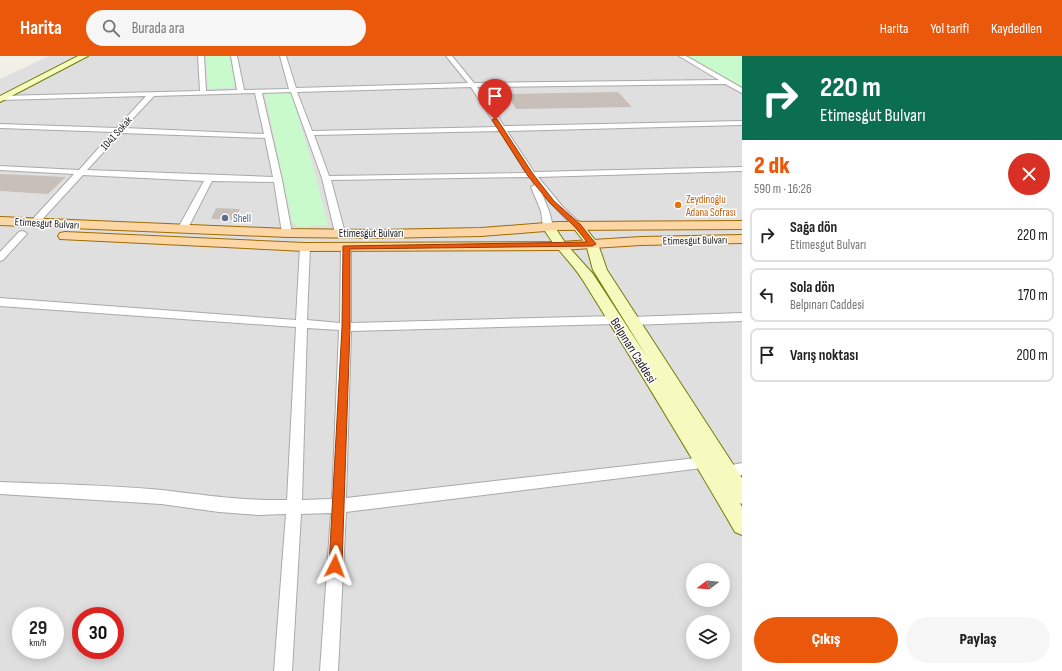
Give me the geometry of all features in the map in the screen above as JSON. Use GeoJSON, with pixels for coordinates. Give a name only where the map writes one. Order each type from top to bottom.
{"type":"FeatureCollection","features":[{"type":"Feature","properties":{"kind":"main road","name":"Etimesgut Bulvarı"},"geometry":{"type":"LineString","coordinates":[[0,221],[287,233],[480,232],[577,225],[742,225]]}},
{"type":"Feature","properties":{"kind":"main road","name":"Etimesgut Bulvarı"},"geometry":{"type":"LineString","coordinates":[[0,233],[306,247],[560,246],[641,241],[742,239]]}},
{"type":"Feature","properties":{"kind":"street"},"geometry":{"type":"LineString","coordinates":[[1,97],[74,56]]}},
{"type":"Feature","properties":{"kind":"street"},"geometry":{"type":"LineString","coordinates":[[1,97],[84,56]]}},
{"type":"Feature","properties":{"kind":"street"},"geometry":{"type":"LineString","coordinates":[[201,56],[203,92]]}},
{"type":"Feature","properties":{"kind":"street"},"geometry":{"type":"LineString","coordinates":[[234,56],[241,92]]}},
{"type":"Feature","properties":{"kind":"street"},"geometry":{"type":"LineString","coordinates":[[283,56],[293,90],[326,178],[340,233]]}},
{"type":"Feature","properties":{"kind":"street","name":"Belpınarı Caddesi"},"geometry":{"type":"LineString","coordinates":[[449,56],[473,85],[530,174],[552,202],[577,225],[592,244],[600,270],[623,320],[742,525]]}},
{"type":"Feature","properties":{"kind":"street"},"geometry":{"type":"LineString","coordinates":[[682,56],[742,91]]}},
{"type":"Feature","properties":{"kind":"street"},"geometry":{"type":"LineString","coordinates":[[1,97],[473,85],[727,82]]}},
{"type":"Feature","properties":{"kind":"street"},"geometry":{"type":"LineString","coordinates":[[258,91],[278,180],[287,233]]}},
{"type":"Feature","properties":{"kind":"street","name":"1041 Sokak"},"geometry":{"type":"LineString","coordinates":[[34,223],[153,93]]}},
{"type":"Feature","properties":{"kind":"street"},"geometry":{"type":"LineString","coordinates":[[309,134],[742,123]]}},
{"type":"Feature","properties":{"kind":"street"},"geometry":{"type":"LineString","coordinates":[[0,126],[268,136]]}},
{"type":"Feature","properties":{"kind":"street"},"geometry":{"type":"LineString","coordinates":[[0,168],[209,179],[278,180]]}},
{"type":"Feature","properties":{"kind":"street"},"geometry":{"type":"LineString","coordinates":[[326,178],[742,169]]}},
{"type":"Feature","properties":{"kind":"street","name":"Belpınarı Caddesi"},"geometry":{"type":"LineString","coordinates":[[530,174],[545,211],[548,226],[560,246],[574,260],[623,320],[734,470],[742,495]]}},
{"type":"Feature","properties":{"kind":"street"},"geometry":{"type":"LineString","coordinates":[[183,228],[209,179]]}},
{"type":"Feature","properties":{"kind":"street"},"geometry":{"type":"LineString","coordinates":[[0,258],[22,234]]}},
{"type":"Feature","properties":{"kind":"street"},"geometry":{"type":"LineString","coordinates":[[283,671],[294,507],[306,247]]}},
{"type":"Feature","properties":{"kind":"street"},"geometry":{"type":"LineString","coordinates":[[329,671],[339,506],[346,327],[346,247]]}},
{"type":"Feature","properties":{"kind":"street"},"geometry":{"type":"LineString","coordinates":[[0,302],[346,327],[742,317]]}},
{"type":"Feature","properties":{"kind":"street"},"geometry":{"type":"LineString","coordinates":[[0,488],[160,497],[219,505],[258,508],[339,506],[705,463]]}},
{"type":"Feature","properties":{"kind":"shaded area"},"geometry":{"type":"Polygon","coordinates":[[[49,56],[742,56],[742,671],[0,671],[0,79],[49,56]]]}},
{"type":"Feature","properties":{"kind":"green space"},"geometry":{"type":"Polygon","coordinates":[[[206,56],[230,56],[235,82],[233,87],[215,89],[208,88],[206,56]]]}},
{"type":"Feature","properties":{"kind":"green space"},"geometry":{"type":"Polygon","coordinates":[[[687,56],[742,56],[742,88],[687,56]]]}},
{"type":"Feature","properties":{"kind":"green space"},"geometry":{"type":"Polygon","coordinates":[[[291,92],[316,177],[328,225],[298,227],[292,221],[265,93],[291,92]]]}},
{"type":"Feature","properties":{"kind":"building"},"geometry":{"type":"Polygon","coordinates":[[[618,92],[632,107],[516,109],[507,94],[618,92]]]}},
{"type":"Feature","properties":{"kind":"building"},"geometry":{"type":"Polygon","coordinates":[[[0,174],[66,177],[48,194],[0,191],[0,174]]]}},
{"type":"Feature","properties":{"kind":"building"},"geometry":{"type":"Polygon","coordinates":[[[216,208],[240,209],[235,220],[211,219],[216,208]]]}},
{"type":"Feature","properties":{"kind":"place","name":"Zeydinoğlu Adana Sofrası"},"geometry":{"type":"Point","coordinates":[678,205]}},
{"type":"Feature","properties":{"kind":"place","name":"Shell"},"geometry":{"type":"Point","coordinates":[225,218]}},
{"type":"Feature","properties":{"kind":"route"},"geometry":{"type":"LineString","coordinates":[[335,566],[339,506],[346,327],[346,247],[560,246],[592,244],[577,225],[552,202],[530,174],[495,120]]}}]}
